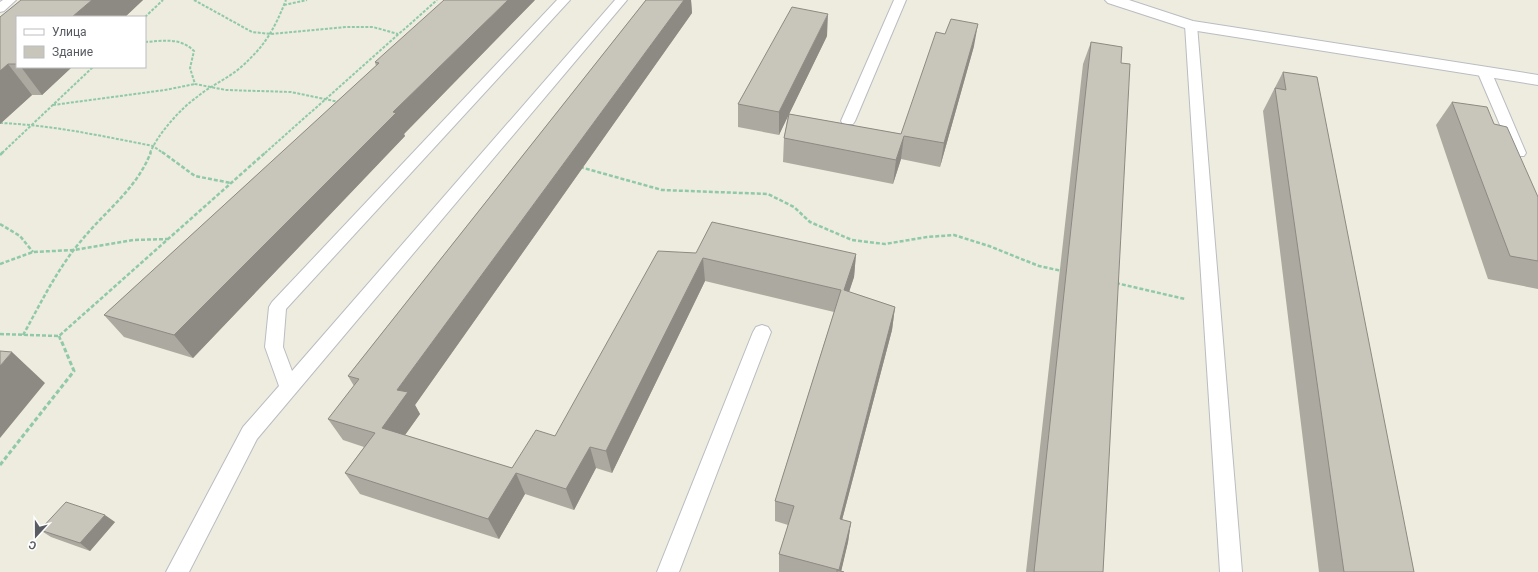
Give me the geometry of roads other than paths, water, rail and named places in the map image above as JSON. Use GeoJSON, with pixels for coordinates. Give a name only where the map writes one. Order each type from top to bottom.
{"type":"FeatureCollection","features":[{"type":"Feature","properties":{"kind":"street"},"geometry":{"type":"LineString","coordinates":[[1113,0],[1191,25],[1538,80]]}},
{"type":"Feature","properties":{"kind":"lane"},"geometry":{"type":"LineString","coordinates":[[0,8],[10,0]]}},
{"type":"Feature","properties":{"kind":"lane"},"geometry":{"type":"LineString","coordinates":[[288,387],[274,347],[278,307],[564,0]]}},
{"type":"Feature","properties":{"kind":"lane"},"geometry":{"type":"LineString","coordinates":[[177,572],[250,433],[622,0]]}},
{"type":"Feature","properties":{"kind":"lane"},"geometry":{"type":"LineString","coordinates":[[848,121],[900,0]]}},
{"type":"Feature","properties":{"kind":"lane"},"geometry":{"type":"LineString","coordinates":[[1191,25],[1231,572]]}},
{"type":"Feature","properties":{"kind":"lane"},"geometry":{"type":"LineString","coordinates":[[1484,72],[1523,164]]}},
{"type":"Feature","properties":{"kind":"lane"},"geometry":{"type":"LineString","coordinates":[[668,572],[762,332]]}}]}
